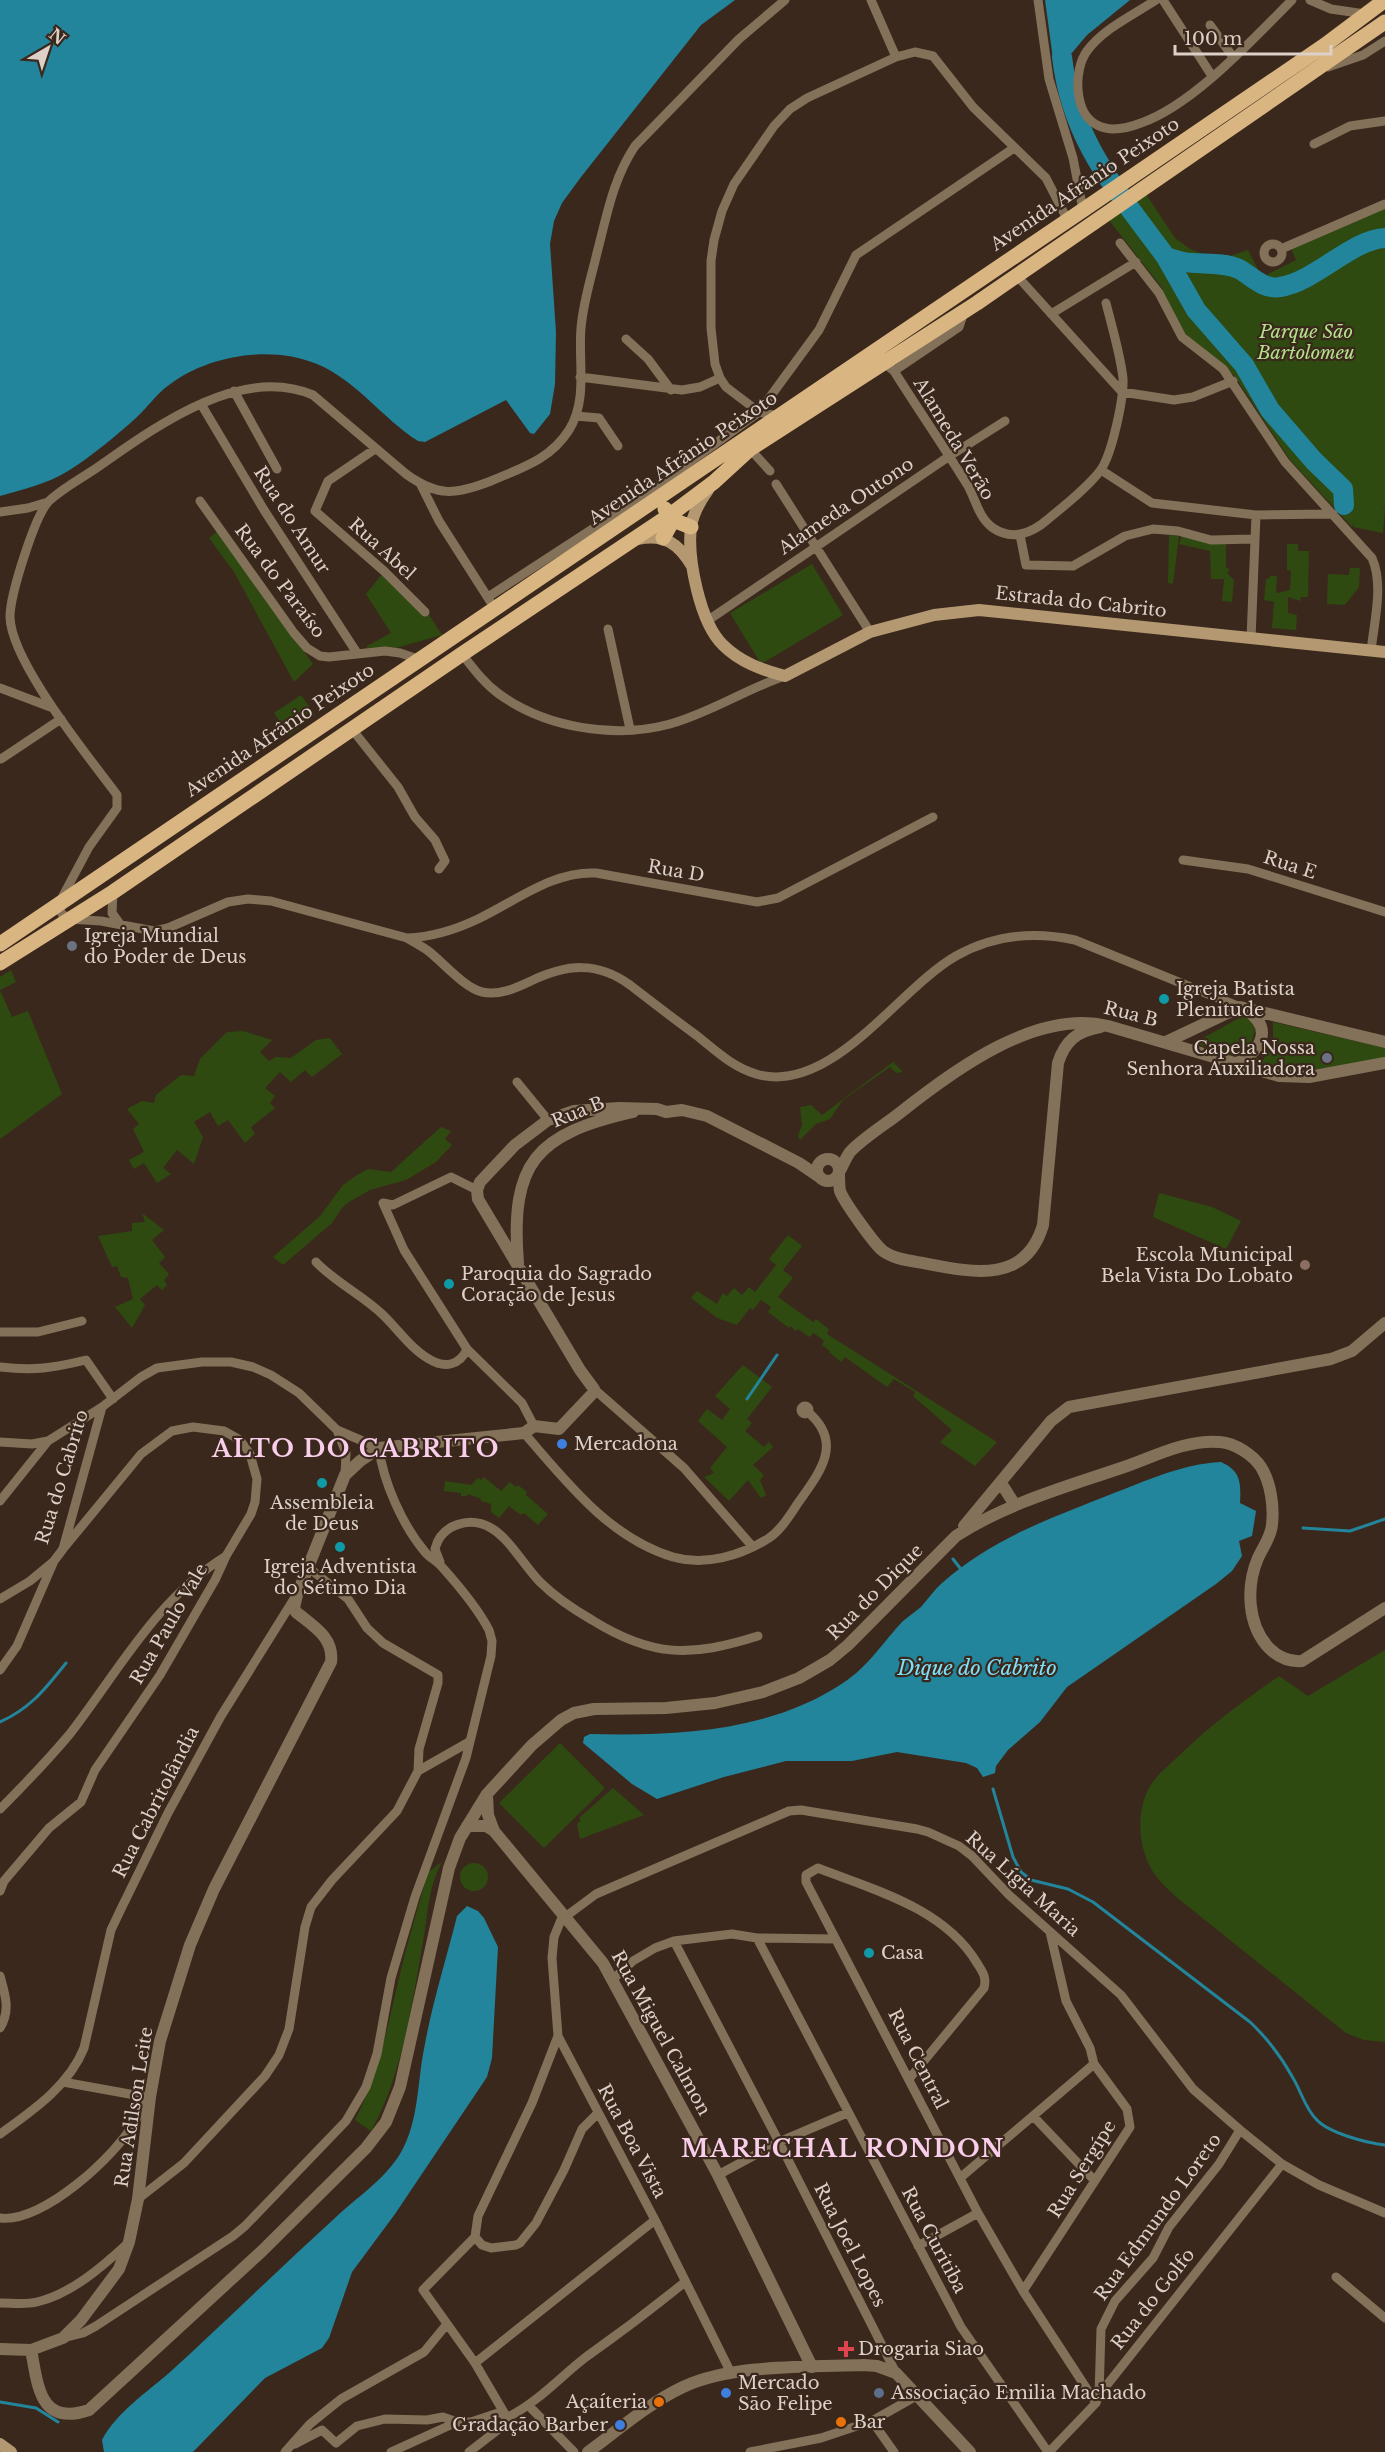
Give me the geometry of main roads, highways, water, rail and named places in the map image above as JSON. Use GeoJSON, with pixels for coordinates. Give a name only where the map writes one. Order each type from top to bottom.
{"type":"FeatureCollection","features":[{"type":"Feature","properties":{"kind":"main road","name":"Avenida Afrânio Peixoto"},"geometry":{"type":"LineString","coordinates":[[0,963],[112,892],[351,728],[632,541],[671,518],[750,449],[889,367],[964,312],[1101,219],[1144,177],[1385,0]]}},
{"type":"Feature","properties":{"kind":"main road","name":"Avenida Afrânio Peixoto"},"geometry":{"type":"LineString","coordinates":[[0,944],[418,659],[492,604],[658,499],[1068,220],[1144,177],[1315,72],[1385,22]]}},
{"type":"Feature","properties":{"kind":"main road"},"geometry":{"type":"LineString","coordinates":[[692,567],[691,527],[698,505],[714,482]]}},
{"type":"Feature","properties":{"kind":"main road"},"geometry":{"type":"LineString","coordinates":[[658,499],[671,518],[691,527]]}},
{"type":"Feature","properties":{"kind":"main road"},"geometry":{"type":"LineString","coordinates":[[663,538],[671,518]]}},
{"type":"Feature","properties":{"kind":"main road"},"geometry":{"type":"LineString","coordinates":[[632,541],[651,536],[663,538],[676,546],[692,567]]}},
{"type":"Feature","properties":{"kind":"main road","name":"Estrada do Cabrito"},"geometry":{"type":"LineString","coordinates":[[692,567],[714,634],[733,653],[765,671],[785,676],[870,632],[934,615],[979,610],[1385,652]]}},
{"type":"Feature","properties":{"kind":"main road"},"geometry":{"type":"LineString","coordinates":[[0,2444],[11,2452]]}},
{"type":"Feature","properties":{"kind":"water"},"geometry":{"type":"Polygon","coordinates":[[[0,0],[735,0],[701,25],[562,203],[554,221],[550,244],[556,332],[555,384],[550,414],[534,434],[530,433],[506,400],[425,442],[418,441],[344,380],[317,364],[280,355],[240,356],[202,366],[169,385],[121,431],[60,476],[0,496],[0,0]]]}},
{"type":"Feature","properties":{"kind":"water"},"geometry":{"type":"Polygon","coordinates":[[[1045,0],[1130,0],[1087,35],[1071,54],[1053,59],[1045,0]]]}},
{"type":"Feature","properties":{"kind":"water","name":"Dique do Cabrito"},"geometry":{"type":"Polygon","coordinates":[[[1221,1462],[1233,1469],[1238,1478],[1240,1503],[1256,1511],[1252,1536],[1239,1541],[1242,1556],[1232,1571],[1067,1687],[1040,1722],[1008,1750],[996,1766],[995,1773],[983,1777],[977,1768],[966,1763],[897,1752],[852,1761],[786,1761],[724,1777],[657,1799],[632,1784],[583,1743],[584,1737],[590,1734],[655,1734],[721,1728],[785,1712],[815,1699],[852,1677],[903,1621],[921,1607],[942,1583],[961,1567],[1001,1542],[1042,1522],[1150,1479],[1192,1466],[1221,1462]]]}},
{"type":"Feature","properties":{"kind":"water"},"geometry":{"type":"Polygon","coordinates":[[[467,1906],[478,1911],[484,1918],[498,1947],[492,2058],[487,2077],[395,2214],[352,2272],[329,2338],[322,2348],[265,2378],[193,2452],[104,2452],[102,2440],[123,2412],[169,2373],[378,2180],[400,2154],[411,2129],[427,2032],[457,1916],[467,1906]]]}},
{"type":"Feature","properties":{"kind":"waterway"},"geometry":{"type":"LineString","coordinates":[[1062,57],[1067,87],[1086,140],[1114,187],[1166,257],[1184,262],[1232,267],[1263,284],[1280,287],[1307,277],[1360,245],[1385,238]]}},
{"type":"Feature","properties":{"kind":"waterway"},"geometry":{"type":"LineString","coordinates":[[1166,257],[1196,310],[1244,365],[1270,410],[1314,461],[1343,489],[1344,505]]}},
{"type":"Feature","properties":{"kind":"waterway"},"geometry":{"type":"LineString","coordinates":[[747,1399],[777,1355]]}},
{"type":"Feature","properties":{"kind":"waterway"},"geometry":{"type":"LineString","coordinates":[[1303,1528],[1350,1531],[1385,1519]]}},
{"type":"Feature","properties":{"kind":"waterway"},"geometry":{"type":"LineString","coordinates":[[953,1559],[960,1568]]}},
{"type":"Feature","properties":{"kind":"waterway"},"geometry":{"type":"LineString","coordinates":[[0,1722],[29,1704],[66,1663]]}},
{"type":"Feature","properties":{"kind":"waterway"},"geometry":{"type":"LineString","coordinates":[[993,1789],[1013,1857],[1021,1872],[1031,1880],[1068,1889],[1093,1902],[1250,2022],[1279,2056],[1309,2110],[1322,2124],[1348,2136],[1385,2145]]}},
{"type":"Feature","properties":{"kind":"waterway"},"geometry":{"type":"LineString","coordinates":[[0,2402],[36,2408],[58,2422]]}},
{"type":"Feature","properties":{"kind":"place","name":"Igreja Mundial do Poder de Deus"},"geometry":{"type":"Point","coordinates":[72,946]}},
{"type":"Feature","properties":{"kind":"place","name":"Igreja Batista Plenitude"},"geometry":{"type":"Point","coordinates":[1164,999]}},
{"type":"Feature","properties":{"kind":"place","name":"Capela Nossa Senhora Auxiliadora"},"geometry":{"type":"Point","coordinates":[1327,1058]}},
{"type":"Feature","properties":{"kind":"place","name":"Escola Municipal Bela Vista Do Lobato"},"geometry":{"type":"Point","coordinates":[1305,1265]}},
{"type":"Feature","properties":{"kind":"place","name":"Paroquia do Sagrado Coração de Jesus"},"geometry":{"type":"Point","coordinates":[449,1284]}},
{"type":"Feature","properties":{"kind":"place","name":"Mercadona"},"geometry":{"type":"Point","coordinates":[562,1444]}},
{"type":"Feature","properties":{"kind":"place","name":"Assembleia de Deus"},"geometry":{"type":"Point","coordinates":[322,1483]}},
{"type":"Feature","properties":{"kind":"place","name":"Igreja Adventista do Sétimo Dia"},"geometry":{"type":"Point","coordinates":[340,1547]}},
{"type":"Feature","properties":{"kind":"place","name":"Casa"},"geometry":{"type":"Point","coordinates":[869,1953]}},
{"type":"Feature","properties":{"kind":"place","name":"Drogaria Siao"},"geometry":{"type":"Point","coordinates":[846,2349]}},
{"type":"Feature","properties":{"kind":"place","name":"Mercado São Felipe"},"geometry":{"type":"Point","coordinates":[726,2393]}},
{"type":"Feature","properties":{"kind":"place","name":"Associação Emilia Machado"},"geometry":{"type":"Point","coordinates":[879,2393]}},
{"type":"Feature","properties":{"kind":"place","name":"Açaíteria"},"geometry":{"type":"Point","coordinates":[659,2402]}},
{"type":"Feature","properties":{"kind":"place","name":"Bar"},"geometry":{"type":"Point","coordinates":[841,2422]}},
{"type":"Feature","properties":{"kind":"place","name":"Gradação Barber"},"geometry":{"type":"Point","coordinates":[620,2425]}},
{"type":"Feature","properties":{"kind":"district","name":"ALTO DO CABRITO"},"geometry":{"type":"Point","coordinates":[356,1449]}},
{"type":"Feature","properties":{"kind":"district","name":"MARECHAL RONDON"},"geometry":{"type":"Point","coordinates":[843,2149]}},
{"type":"Feature","properties":{"kind":"park label","name":"Parque São Bartolomeu"},"geometry":{"type":"Point","coordinates":[1306,342]}}]}
